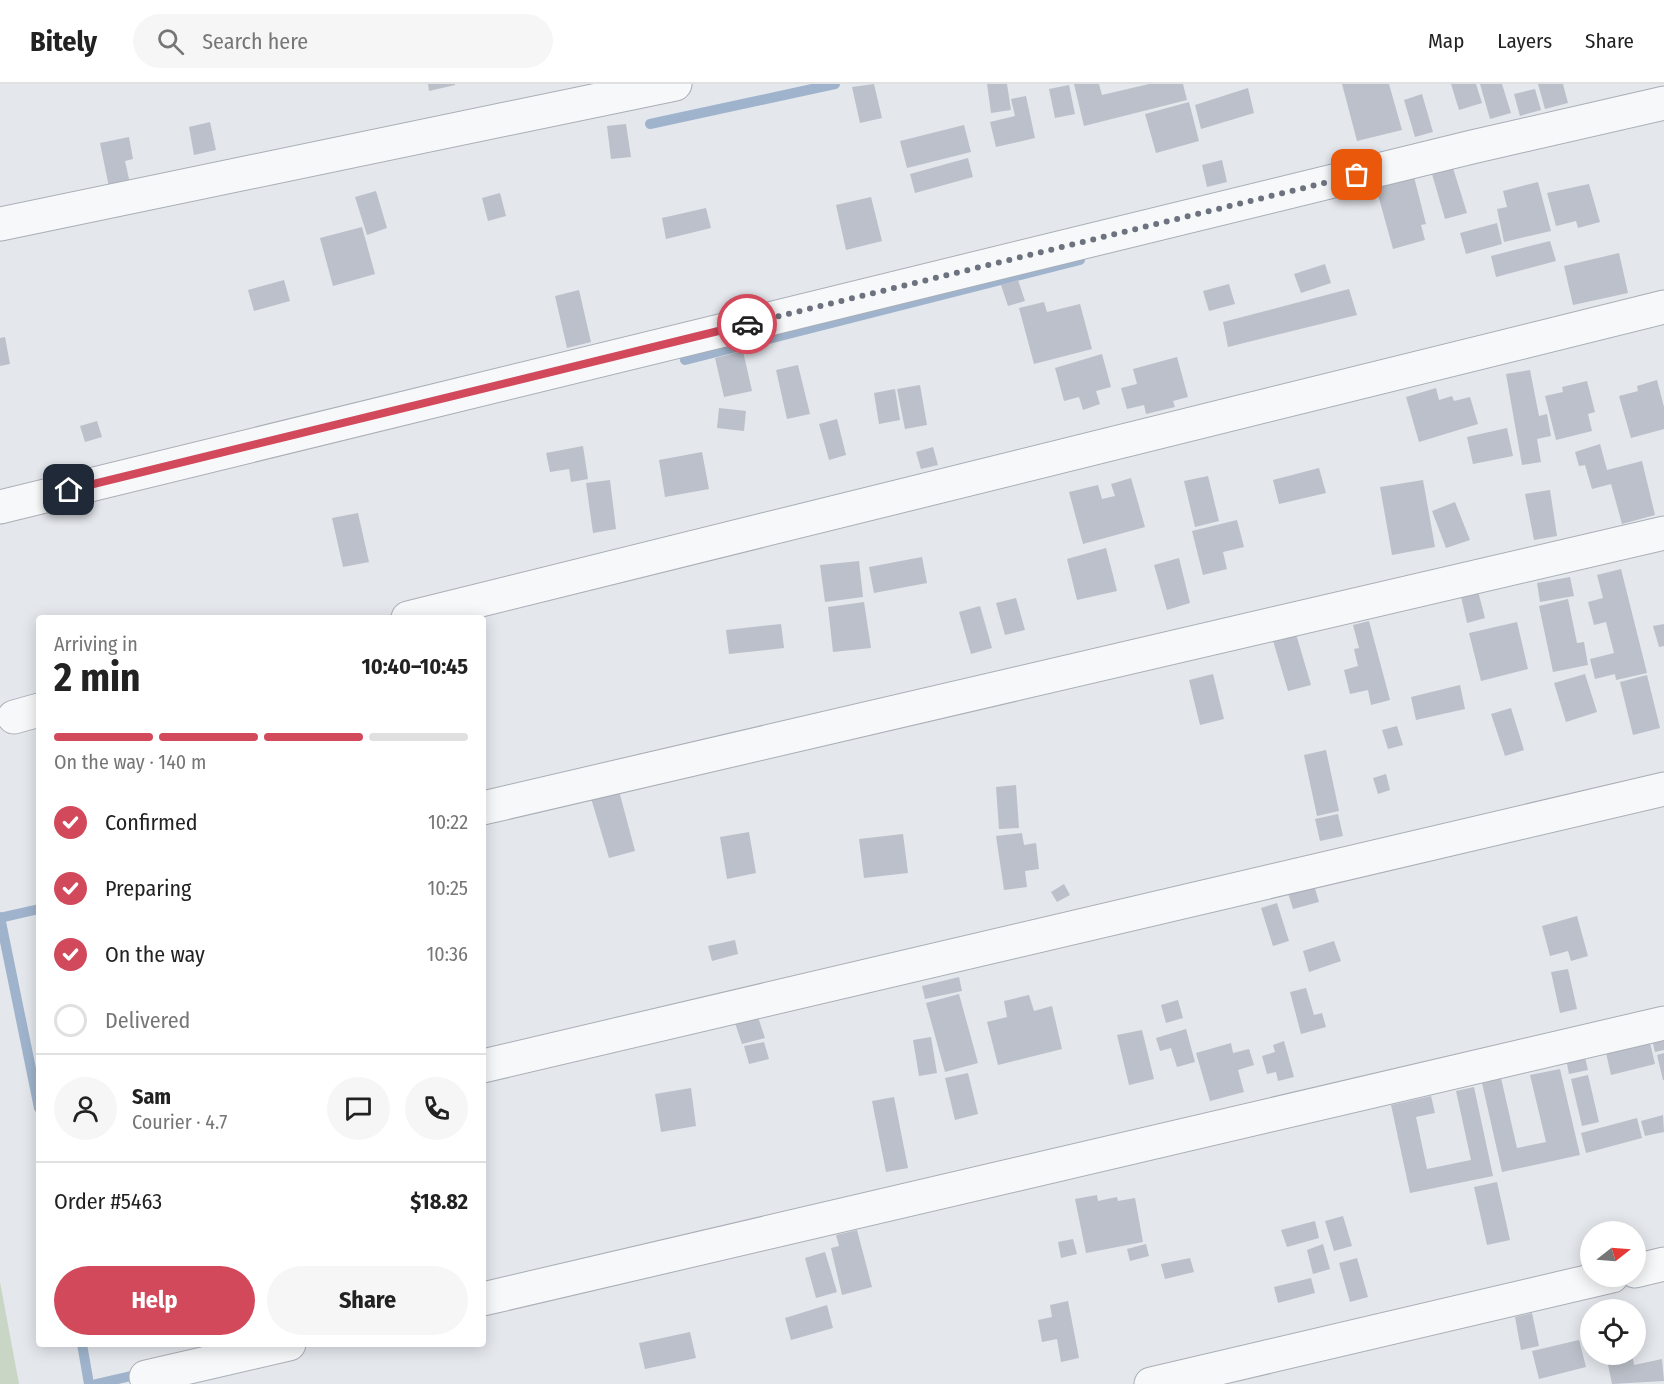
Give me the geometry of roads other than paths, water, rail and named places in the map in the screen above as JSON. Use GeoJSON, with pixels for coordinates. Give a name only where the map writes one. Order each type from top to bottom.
{"type":"FeatureCollection","features":[{"type":"Feature","properties":{"kind":"street"},"geometry":{"type":"LineString","coordinates":[[0,224],[675,84]]}},
{"type":"Feature","properties":{"kind":"street"},"geometry":{"type":"LineString","coordinates":[[0,507],[1472,147],[1664,103]]}},
{"type":"Feature","properties":{"kind":"street"},"geometry":{"type":"LineString","coordinates":[[420,615],[1664,307]]}},
{"type":"Feature","properties":{"kind":"street"},"geometry":{"type":"LineString","coordinates":[[486,807],[1664,533]]}},
{"type":"Feature","properties":{"kind":"street"},"geometry":{"type":"LineString","coordinates":[[486,1065],[1664,789]]}},
{"type":"Feature","properties":{"kind":"street"},"geometry":{"type":"LineString","coordinates":[[486,1298],[1664,1023]]}},
{"type":"Feature","properties":{"kind":"street"},"geometry":{"type":"LineString","coordinates":[[1646,1268],[1664,1264]]}},
{"type":"Feature","properties":{"kind":"street"},"geometry":{"type":"LineString","coordinates":[[1151,1384],[1580,1283]]}},
{"type":"Feature","properties":{"kind":"street"},"geometry":{"type":"LineString","coordinates":[[146,1377],[276,1347]]}},
{"type":"Feature","properties":{"kind":"waterway"},"geometry":{"type":"LineString","coordinates":[[650,124],[835,84]]}},
{"type":"Feature","properties":{"kind":"waterway"},"geometry":{"type":"LineString","coordinates":[[685,360],[1080,260]]}},
{"type":"Feature","properties":{"kind":"waterway"},"geometry":{"type":"LineString","coordinates":[[0,918],[36,910]]}},
{"type":"Feature","properties":{"kind":"waterway"},"geometry":{"type":"LineString","coordinates":[[0,917],[36,1093]]}},
{"type":"Feature","properties":{"kind":"waterway"},"geometry":{"type":"LineString","coordinates":[[83,1347],[89,1384]]}},
{"type":"Feature","properties":{"kind":"waterway"},"geometry":{"type":"LineString","coordinates":[[96,1384],[144,1373]]}}]}
